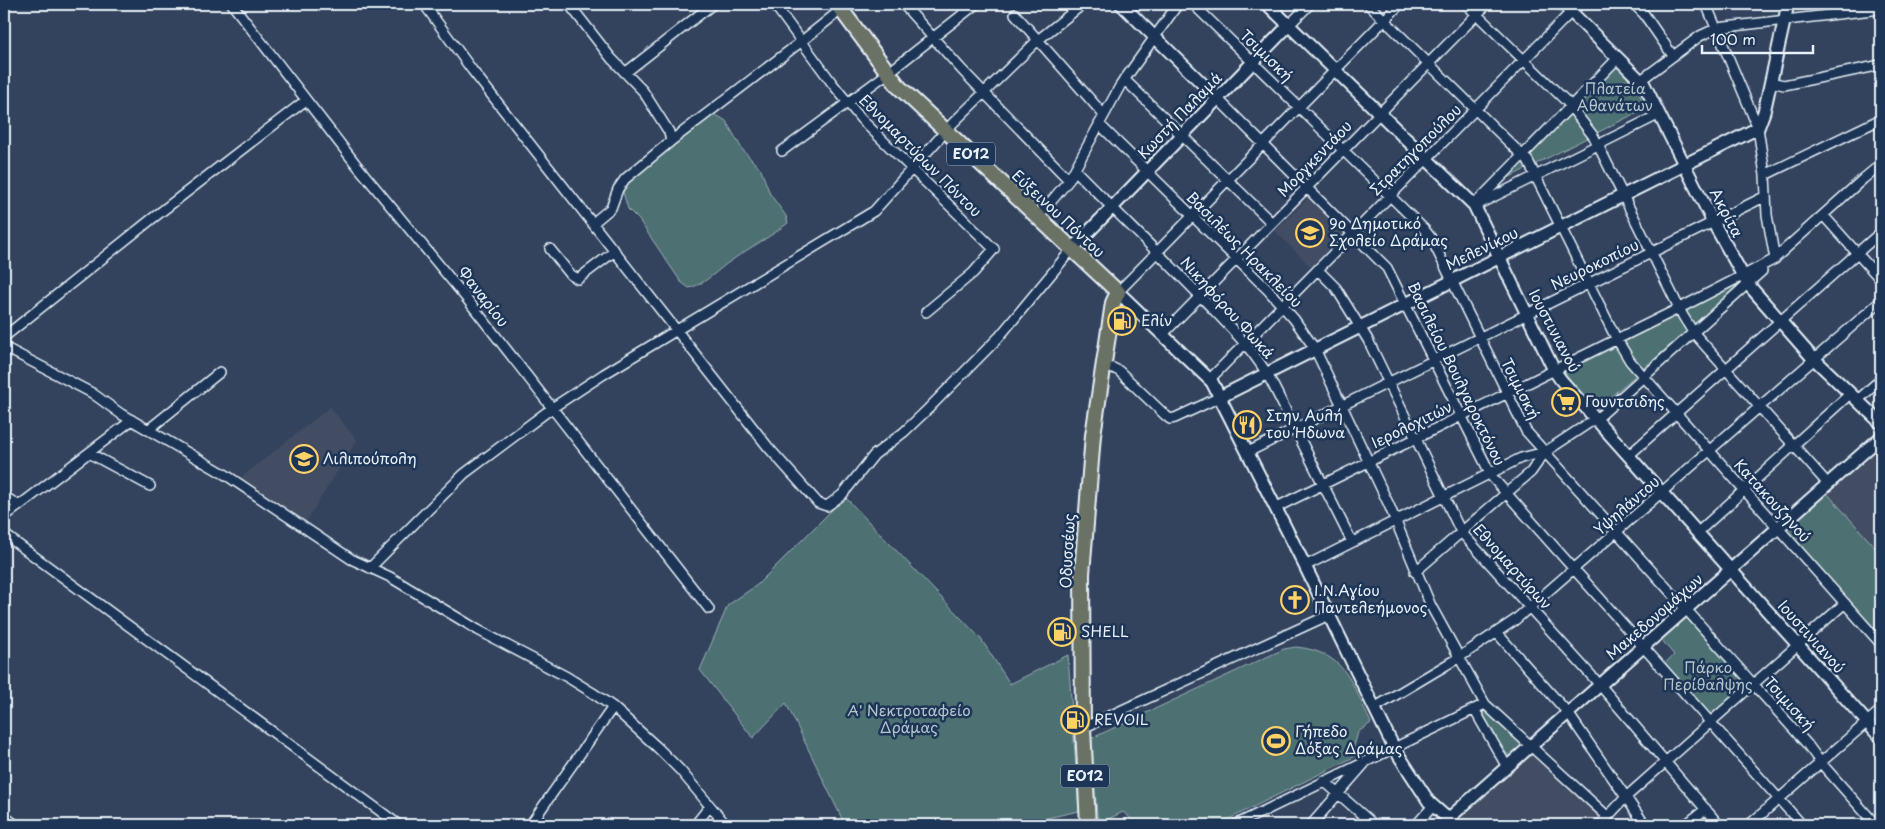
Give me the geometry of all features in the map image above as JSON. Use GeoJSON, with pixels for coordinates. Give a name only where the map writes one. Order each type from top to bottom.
{"type":"FeatureCollection","features":[{"type":"Feature","properties":{"kind":"main road","name":"Εύξεινου Πόντου"},"geometry":{"type":"LineString","coordinates":[[842,5],[888,73],[904,92],[1118,292]]}},
{"type":"Feature","properties":{"kind":"main road","name":"Οδυσσέως"},"geometry":{"type":"LineString","coordinates":[[1087,820],[1082,728],[1082,574],[1089,473],[1102,367],[1112,303],[1118,292]]}},
{"type":"Feature","properties":{"kind":"street","name":"Φαναρίου"},"geometry":{"type":"LineString","coordinates":[[232,4],[355,164],[455,284],[709,610]]}},
{"type":"Feature","properties":{"kind":"street"},"geometry":{"type":"LineString","coordinates":[[424,4],[472,70],[768,447],[818,503],[827,506],[842,495],[874,455],[904,432],[1004,331],[1072,249]]}},
{"type":"Feature","properties":{"kind":"street"},"geometry":{"type":"LineString","coordinates":[[569,4],[643,91],[670,135],[671,141]]}},
{"type":"Feature","properties":{"kind":"street"},"geometry":{"type":"LineString","coordinates":[[625,72],[713,4]]}},
{"type":"Feature","properties":{"kind":"street","name":"Εθνομαρτύρων Πόντου"},"geometry":{"type":"LineString","coordinates":[[774,4],[848,103],[875,133],[994,249],[973,273],[926,312]]}},
{"type":"Feature","properties":{"kind":"street"},"geometry":{"type":"LineString","coordinates":[[903,4],[1069,180]]}},
{"type":"Feature","properties":{"kind":"street"},"geometry":{"type":"LineString","coordinates":[[782,151],[888,73],[976,4]]}},
{"type":"Feature","properties":{"kind":"street"},"geometry":{"type":"LineString","coordinates":[[370,568],[464,474],[552,408],[604,374],[872,213],[946,130],[984,92],[1038,40],[1083,4]]}},
{"type":"Feature","properties":{"kind":"street"},"geometry":{"type":"LineString","coordinates":[[1122,4],[1218,99]]}},
{"type":"Feature","properties":{"kind":"street"},"geometry":{"type":"LineString","coordinates":[[1038,217],[1069,180],[1124,79],[1178,4]]}},
{"type":"Feature","properties":{"kind":"street","name":"Τσιμισκή"},"geometry":{"type":"LineString","coordinates":[[1194,4],[1428,234],[1524,429],[1807,744],[1821,763],[1876,825]]}},
{"type":"Feature","properties":{"kind":"street","name":"Ιουστινιανού"},"geometry":{"type":"LineString","coordinates":[[1267,4],[1474,205],[1554,370],[1566,386],[1881,738]]}},
{"type":"Feature","properties":{"kind":"street","name":"Κωστή Παλαμά"},"geometry":{"type":"LineString","coordinates":[[1072,249],[1310,4]]}},
{"type":"Feature","properties":{"kind":"street","name":"Κατακουζηνού"},"geometry":{"type":"LineString","coordinates":[[1368,4],[1522,154],[1536,176],[1616,339],[1643,377],[1881,644]]}},
{"type":"Feature","properties":{"kind":"street"},"geometry":{"type":"LineString","coordinates":[[1400,4],[1118,292],[1210,379],[1305,566],[1394,748],[1409,774],[1433,806],[1451,822]]}},
{"type":"Feature","properties":{"kind":"street"},"geometry":{"type":"LineString","coordinates":[[1466,4],[1570,105],[1588,128],[1678,309],[1693,332],[1828,484]]}},
{"type":"Feature","properties":{"kind":"street","name":"Μοργκεντάου"},"geometry":{"type":"LineString","coordinates":[[1163,334],[1487,4]]}},
{"type":"Feature","properties":{"kind":"street"},"geometry":{"type":"LineString","coordinates":[[1634,4],[1644,14],[1673,56]]}},
{"type":"Feature","properties":{"kind":"street"},"geometry":{"type":"LineString","coordinates":[[1706,4],[1758,128],[1775,259]]}},
{"type":"Feature","properties":{"kind":"street"},"geometry":{"type":"LineString","coordinates":[[1758,128],[1764,112],[1788,4]]}},
{"type":"Feature","properties":{"kind":"street"},"geometry":{"type":"LineString","coordinates":[[593,223],[611,208],[618,189],[625,179],[671,141],[802,41],[842,5]]}},
{"type":"Feature","properties":{"kind":"street","name":"Ακρίτα"},"geometry":{"type":"LineString","coordinates":[[1571,6],[1618,58],[1641,80],[1744,280],[1815,359],[1881,423]]}},
{"type":"Feature","properties":{"kind":"street","name":"Στρατηγοπούλου"},"geometry":{"type":"LineString","coordinates":[[1210,379],[1524,60],[1571,6]]}},
{"type":"Feature","properties":{"kind":"street"},"geometry":{"type":"LineString","coordinates":[[1641,80],[1703,34],[1717,28],[1881,9]]}},
{"type":"Feature","properties":{"kind":"street"},"geometry":{"type":"LineString","coordinates":[[1015,14],[1104,115]]}},
{"type":"Feature","properties":{"kind":"street"},"geometry":{"type":"LineString","coordinates":[[1474,205],[1618,58]]}},
{"type":"Feature","properties":{"kind":"street"},"geometry":{"type":"LineString","coordinates":[[1770,82],[1784,85],[1881,64]]}},
{"type":"Feature","properties":{"kind":"street"},"geometry":{"type":"LineString","coordinates":[[1124,79],[1272,223]]}},
{"type":"Feature","properties":{"kind":"street","name":"Βασιλείου Βουλγαροκτόνου"},"geometry":{"type":"LineString","coordinates":[[1218,99],[1387,268],[1490,473],[1802,825]]}},
{"type":"Feature","properties":{"kind":"street"},"geometry":{"type":"LineString","coordinates":[[4,337],[157,214],[306,100]]}},
{"type":"Feature","properties":{"kind":"street"},"geometry":{"type":"LineString","coordinates":[[1474,205],[1658,115]]}},
{"type":"Feature","properties":{"kind":"street"},"geometry":{"type":"LineString","coordinates":[[1765,175],[1881,119]]}},
{"type":"Feature","properties":{"kind":"street","name":"Βασιλέως Ηρακλείου"},"geometry":{"type":"LineString","coordinates":[[1099,124],[1282,306],[1315,349],[1369,462],[1431,606],[1485,704],[1607,816]]}},
{"type":"Feature","properties":{"kind":"street","name":"Μελενίκου"},"geometry":{"type":"LineString","coordinates":[[1220,397],[1758,128]]}},
{"type":"Feature","properties":{"kind":"street","name":"Ιερολοχιτών"},"geometry":{"type":"LineString","coordinates":[[1275,508],[1616,339],[1744,280],[1775,259],[1881,164]]}},
{"type":"Feature","properties":{"kind":"street","name":"Νικηφόρου Φωκά"},"geometry":{"type":"LineString","coordinates":[[1075,170],[1200,296],[1245,344],[1267,373],[1352,542]]}},
{"type":"Feature","properties":{"kind":"street","name":"Νευροκοπίου"},"geometry":{"type":"LineString","coordinates":[[1248,452],[1766,196]]}},
{"type":"Feature","properties":{"kind":"street"},"geometry":{"type":"LineString","coordinates":[[1823,215],[1881,280]]}},
{"type":"Feature","properties":{"kind":"street"},"geometry":{"type":"LineString","coordinates":[[1628,456],[1881,232]]}},
{"type":"Feature","properties":{"kind":"street"},"geometry":{"type":"LineString","coordinates":[[550,249],[572,275],[578,279],[615,251]]}},
{"type":"Feature","properties":{"kind":"street","name":"Εθνομαρτύρων"},"geometry":{"type":"LineString","coordinates":[[1318,270],[1336,288],[1360,327],[1461,532],[1600,685],[1718,825]]}},
{"type":"Feature","properties":{"kind":"street","name":"Ιερολοχιτών"},"geometry":{"type":"LineString","coordinates":[[1545,452],[1595,419],[1693,332],[1744,280]]}},
{"type":"Feature","properties":{"kind":"street","name":"Υψηλάντου"},"geometry":{"type":"LineString","coordinates":[[1374,708],[1497,633],[1530,608],[1881,301]]}},
{"type":"Feature","properties":{"kind":"street"},"geometry":{"type":"LineString","coordinates":[[4,347],[84,388],[148,430],[226,475],[351,559],[398,582],[492,637],[567,677],[613,707],[680,770],[726,825]]}},
{"type":"Feature","properties":{"kind":"street"},"geometry":{"type":"LineString","coordinates":[[1102,367],[1113,368],[1119,371],[1170,419],[1220,397]]}},
{"type":"Feature","properties":{"kind":"street"},"geometry":{"type":"LineString","coordinates":[[148,430],[220,372]]}},
{"type":"Feature","properties":{"kind":"street"},"geometry":{"type":"LineString","coordinates":[[1697,533],[1793,445],[1854,396],[1881,379]]}},
{"type":"Feature","properties":{"kind":"street"},"geometry":{"type":"LineString","coordinates":[[4,517],[132,420]]}},
{"type":"Feature","properties":{"kind":"street","name":"Μακεδονομάχων"},"geometry":{"type":"LineString","coordinates":[[1451,822],[1531,746],[1881,437]]}},
{"type":"Feature","properties":{"kind":"street"},"geometry":{"type":"LineString","coordinates":[[1305,566],[1520,458],[1545,452]]}},
{"type":"Feature","properties":{"kind":"street"},"geometry":{"type":"LineString","coordinates":[[1415,572],[1533,470],[1545,452]]}},
{"type":"Feature","properties":{"kind":"street"},"geometry":{"type":"LineString","coordinates":[[90,453],[150,486]]}},
{"type":"Feature","properties":{"kind":"street"},"geometry":{"type":"LineString","coordinates":[[4,496],[19,506]]}},
{"type":"Feature","properties":{"kind":"street"},"geometry":{"type":"LineString","coordinates":[[4,534],[399,825]]}},
{"type":"Feature","properties":{"kind":"street"},"geometry":{"type":"LineString","coordinates":[[1600,825],[1626,797],[1845,604]]}},
{"type":"Feature","properties":{"kind":"street"},"geometry":{"type":"LineString","coordinates":[[1082,728],[1329,615]]}},
{"type":"Feature","properties":{"kind":"street"},"geometry":{"type":"LineString","coordinates":[[1497,633],[1568,713],[1645,825]]}},
{"type":"Feature","properties":{"kind":"street"},"geometry":{"type":"LineString","coordinates":[[1235,825],[1247,822],[1368,760],[1485,704]]}},
{"type":"Feature","properties":{"kind":"street"},"geometry":{"type":"LineString","coordinates":[[530,825],[613,707]]}},
{"type":"Feature","properties":{"kind":"street"},"geometry":{"type":"LineString","coordinates":[[1474,709],[1508,767]]}},
{"type":"Feature","properties":{"kind":"street"},"geometry":{"type":"LineString","coordinates":[[1752,824],[1881,710]]}},
{"type":"Feature","properties":{"kind":"street"},"geometry":{"type":"LineString","coordinates":[[1311,825],[1368,760]]}},
{"type":"Feature","properties":{"kind":"street"},"geometry":{"type":"LineString","coordinates":[[1324,782],[1374,825]]}},
{"type":"Feature","properties":{"kind":"street"},"geometry":{"type":"LineString","coordinates":[[695,825],[710,806]]}},
{"type":"Feature","properties":{"kind":"street"},"geometry":{"type":"LineString","coordinates":[[1416,825],[1433,806]]}},
{"type":"Feature","properties":{"kind":"street"},"geometry":{"type":"LineString","coordinates":[[1685,825],[1706,809]]}},
{"type":"Feature","properties":{"kind":"street"},"geometry":{"type":"LineString","coordinates":[[4,816],[16,825]]}},
{"type":"Feature","properties":{"kind":"shaded area","name":"9ο Δημοτικό Σχολείο Δράμας"},"geometry":{"type":"Polygon","coordinates":[[[1308,198],[1344,234],[1311,267],[1275,231],[1308,198]]]}},
{"type":"Feature","properties":{"kind":"shaded area","name":"Λιλιπούπολη"},"geometry":{"type":"Polygon","coordinates":[[[330,407],[357,440],[305,523],[239,479],[330,407]]]}},
{"type":"Feature","properties":{"kind":"shaded area"},"geometry":{"type":"Polygon","coordinates":[[[1881,444],[1881,554],[1826,492],[1881,444]]]}},
{"type":"Feature","properties":{"kind":"shaded area"},"geometry":{"type":"Polygon","coordinates":[[[1534,752],[1601,815],[1593,825],[1470,825],[1460,816],[1534,752]]]}},
{"type":"Feature","properties":{"kind":"green space","name":"Πλατεία Αθανάτων"},"geometry":{"type":"Polygon","coordinates":[[[1616,65],[1637,89],[1646,108],[1508,178],[1506,176],[1616,65]]]}},
{"type":"Feature","properties":{"kind":"green space"},"geometry":{"type":"Polygon","coordinates":[[[710,116],[718,116],[726,121],[742,149],[761,170],[770,194],[786,216],[788,223],[732,260],[706,280],[689,288],[681,282],[639,220],[628,209],[623,192],[626,182],[634,175],[710,116]]]}},
{"type":"Feature","properties":{"kind":"green space"},"geometry":{"type":"Polygon","coordinates":[[[1735,286],[1737,288],[1595,410],[1570,382],[1564,372],[1735,286]]]}},
{"type":"Feature","properties":{"kind":"green space"},"geometry":{"type":"Polygon","coordinates":[[[1826,492],[1881,554],[1881,637],[1785,529],[1826,492]]]}},
{"type":"Feature","properties":{"kind":"green space","name":"Α' Νεκτροταφείο Δράμας"},"geometry":{"type":"Polygon","coordinates":[[[845,497],[981,639],[1010,684],[1068,655],[1079,811],[1015,825],[845,825],[786,703],[753,738],[700,670],[728,605],[757,585],[845,497]]]}},
{"type":"Feature","properties":{"kind":"green space","name":"Πάρκο Περίθαλψης"},"geometry":{"type":"Polygon","coordinates":[[[1686,617],[1746,684],[1710,716],[1665,663],[1674,655],[1661,639],[1686,617]]]}},
{"type":"Feature","properties":{"kind":"green space","name":"Γήπεδο Δόξας Δράμας"},"geometry":{"type":"Polygon","coordinates":[[[1296,647],[1313,650],[1337,663],[1352,683],[1371,723],[1358,732],[1353,750],[1360,754],[1217,825],[1152,825],[1147,821],[1135,822],[1123,812],[1098,824],[1090,739],[1284,649],[1296,647]]]}},
{"type":"Feature","properties":{"kind":"green space"},"geometry":{"type":"Polygon","coordinates":[[[1485,711],[1524,745],[1513,756],[1506,753],[1483,718],[1482,714],[1485,711]]]}},
{"type":"Feature","properties":{"kind":"place","name":"9ο Δημοτικό Σχολείο Δράμας"},"geometry":{"type":"Point","coordinates":[1310,233]}},
{"type":"Feature","properties":{"kind":"place","name":"Ελίν"},"geometry":{"type":"Point","coordinates":[1122,321]}},
{"type":"Feature","properties":{"kind":"place","name":"Γουντσιδης"},"geometry":{"type":"Point","coordinates":[1566,402]}},
{"type":"Feature","properties":{"kind":"place","name":"Στην Αυλή του Ήδωνα"},"geometry":{"type":"Point","coordinates":[1247,425]}},
{"type":"Feature","properties":{"kind":"place","name":"Λιλιπούπολη"},"geometry":{"type":"Point","coordinates":[304,459]}},
{"type":"Feature","properties":{"kind":"place","name":"Ι.Ν.Αγίου Παντελεήμονος"},"geometry":{"type":"Point","coordinates":[1295,600]}},
{"type":"Feature","properties":{"kind":"place","name":"SHELL"},"geometry":{"type":"Point","coordinates":[1062,632]}},
{"type":"Feature","properties":{"kind":"place","name":"REVOIL"},"geometry":{"type":"Point","coordinates":[1075,720]}},
{"type":"Feature","properties":{"kind":"place","name":"Γήπεδο Δόξας Δράμας"},"geometry":{"type":"Point","coordinates":[1276,741]}}]}
